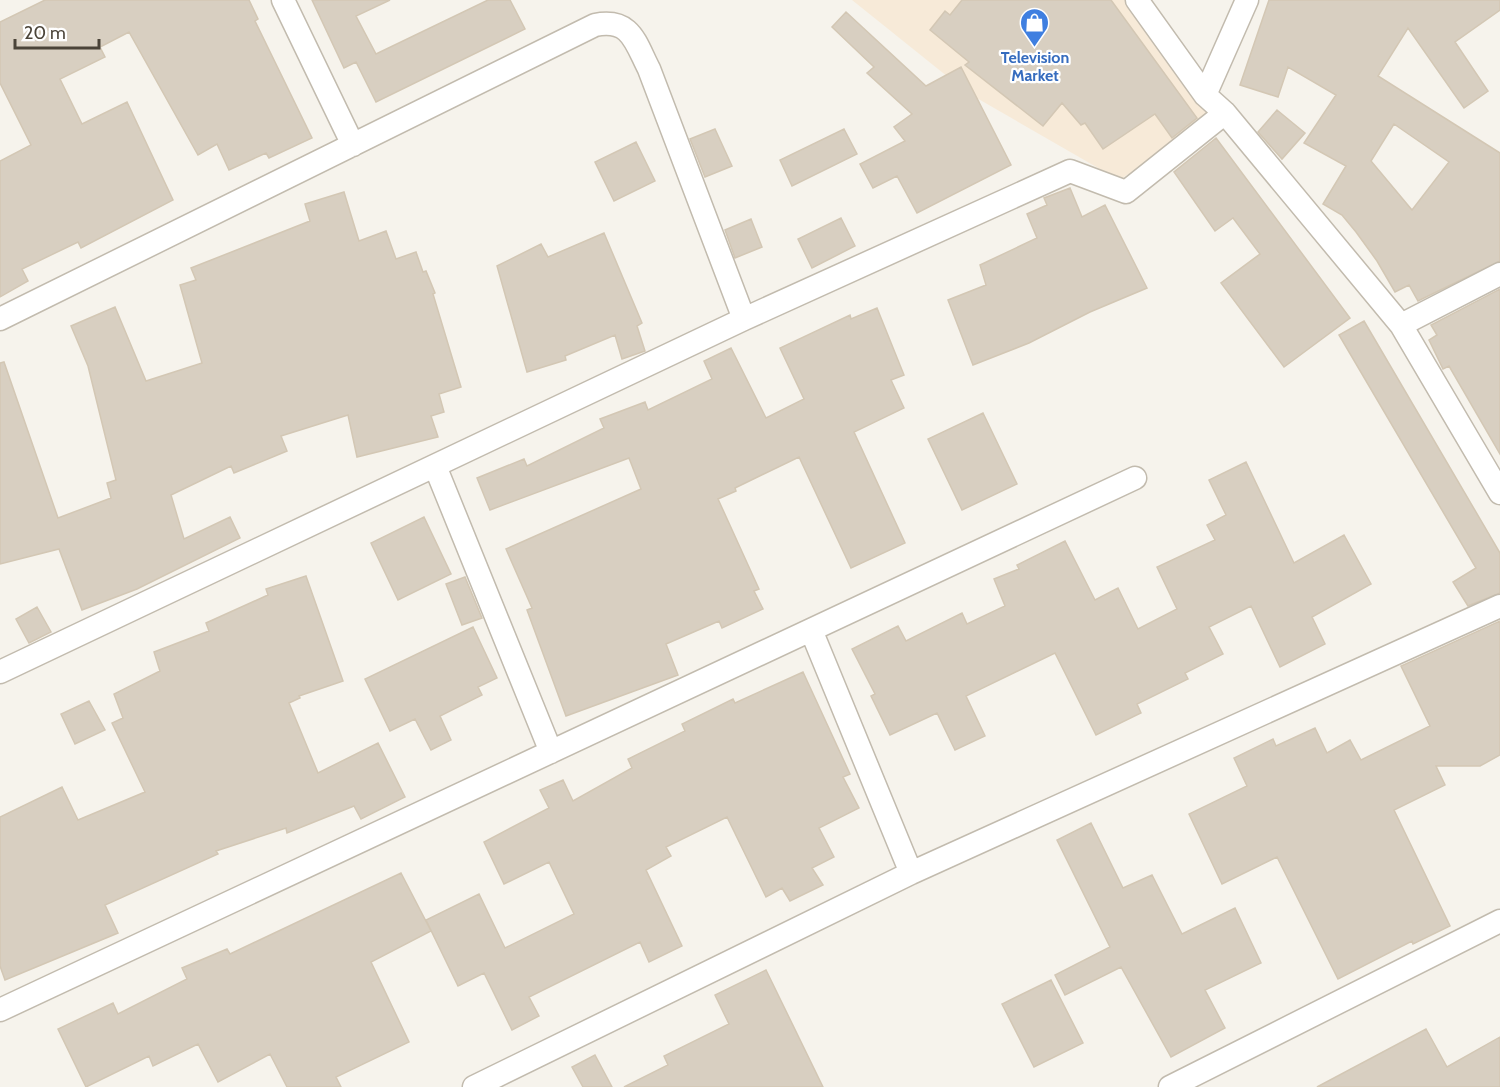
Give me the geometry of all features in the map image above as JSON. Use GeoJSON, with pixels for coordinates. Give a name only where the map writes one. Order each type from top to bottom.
{"type":"FeatureCollection","features":[{"type":"Feature","properties":{"kind":"street"},"geometry":{"type":"LineString","coordinates":[[283,0],[353,145]]}},
{"type":"Feature","properties":{"kind":"street"},"geometry":{"type":"LineString","coordinates":[[1137,0],[1205,95],[1225,113],[1401,325],[1500,493]]}},
{"type":"Feature","properties":{"kind":"street"},"geometry":{"type":"LineString","coordinates":[[1205,95],[1247,0]]}},
{"type":"Feature","properties":{"kind":"street"},"geometry":{"type":"LineString","coordinates":[[0,319],[595,25],[612,22],[630,31],[649,69],[744,320]]}},
{"type":"Feature","properties":{"kind":"street"},"geometry":{"type":"LineString","coordinates":[[0,672],[744,320],[1070,171],[1126,192],[1225,113]]}},
{"type":"Feature","properties":{"kind":"street"},"geometry":{"type":"LineString","coordinates":[[1401,325],[1500,274]]}},
{"type":"Feature","properties":{"kind":"street"},"geometry":{"type":"LineString","coordinates":[[435,466],[551,752]]}},
{"type":"Feature","properties":{"kind":"street"},"geometry":{"type":"LineString","coordinates":[[0,1010],[1135,478]]}},
{"type":"Feature","properties":{"kind":"street"},"geometry":{"type":"LineString","coordinates":[[474,1087],[911,873],[1500,606]]}},
{"type":"Feature","properties":{"kind":"street"},"geometry":{"type":"LineString","coordinates":[[811,630],[911,873]]}},
{"type":"Feature","properties":{"kind":"street"},"geometry":{"type":"LineString","coordinates":[[1170,1087],[1500,921]]}},
{"type":"Feature","properties":{"kind":"shaded area","name":"Television Market"},"geometry":{"type":"Polygon","coordinates":[[[852,0],[1126,0],[1212,121],[1119,180],[968,93],[852,0]]]}},
{"type":"Feature","properties":{"kind":"building"},"geometry":{"type":"Polygon","coordinates":[[[45,0],[249,0],[258,19],[255,21],[312,138],[269,158],[266,153],[229,170],[217,144],[198,155],[129,32],[100,47],[105,57],[60,79],[82,124],[127,102],[173,200],[81,248],[78,242],[22,269],[28,281],[0,297],[0,161],[31,145],[0,83],[0,22],[45,0]]]}},
{"type":"Feature","properties":{"kind":"building"},"geometry":{"type":"Polygon","coordinates":[[[312,0],[390,0],[356,16],[376,54],[488,0],[510,0],[525,29],[376,102],[356,62],[344,68],[312,0]]]}},
{"type":"Feature","properties":{"kind":"building","name":"Television Market"},"geometry":{"type":"Polygon","coordinates":[[[962,0],[1111,0],[1197,118],[1172,138],[1155,114],[1103,149],[1085,123],[1081,125],[1062,103],[1043,126],[965,65],[969,62],[930,30],[945,11],[950,15],[962,0]]]}},
{"type":"Feature","properties":{"kind":"building"},"geometry":{"type":"Polygon","coordinates":[[[1269,0],[1500,0],[1500,10],[1455,42],[1488,91],[1464,108],[1408,28],[1378,76],[1500,153],[1500,261],[1418,301],[1409,285],[1395,292],[1377,261],[1356,232],[1342,215],[1323,204],[1346,166],[1304,143],[1336,95],[1288,67],[1278,97],[1240,85],[1269,0]],[[1394,124],[1371,161],[1412,210],[1449,162],[1394,124]]]}},
{"type":"Feature","properties":{"kind":"building"},"geometry":{"type":"Polygon","coordinates":[[[846,12],[926,86],[961,67],[1011,165],[917,213],[897,176],[873,188],[860,164],[905,141],[894,127],[912,114],[867,73],[874,67],[832,27],[846,12]]]}},
{"type":"Feature","properties":{"kind":"building"},"geometry":{"type":"Polygon","coordinates":[[[1277,110],[1305,133],[1282,159],[1258,132],[1277,110]]]}},
{"type":"Feature","properties":{"kind":"building"},"geometry":{"type":"Polygon","coordinates":[[[715,129],[732,166],[705,177],[690,139],[715,129]]]}},
{"type":"Feature","properties":{"kind":"building"},"geometry":{"type":"Polygon","coordinates":[[[844,129],[857,154],[792,186],[780,160],[844,129]]]}},
{"type":"Feature","properties":{"kind":"building"},"geometry":{"type":"Polygon","coordinates":[[[1216,138],[1350,318],[1284,367],[1221,283],[1260,254],[1233,218],[1215,231],[1174,172],[1216,138]]]}},
{"type":"Feature","properties":{"kind":"building"},"geometry":{"type":"Polygon","coordinates":[[[636,142],[655,181],[614,201],[595,162],[636,142]]]}},
{"type":"Feature","properties":{"kind":"building"},"geometry":{"type":"Polygon","coordinates":[[[1070,188],[1082,217],[1105,205],[1147,288],[1090,312],[1029,343],[973,365],[948,300],[986,285],[980,265],[1037,238],[1027,214],[1047,205],[1044,198],[1070,188]]]}},
{"type":"Feature","properties":{"kind":"building"},"geometry":{"type":"Polygon","coordinates":[[[344,192],[359,241],[386,231],[396,259],[416,252],[423,272],[426,271],[435,293],[433,294],[461,387],[439,394],[444,412],[431,416],[438,437],[357,457],[348,415],[281,436],[287,451],[234,473],[231,466],[171,495],[184,539],[230,517],[240,538],[137,589],[82,610],[59,549],[0,564],[0,363],[4,362],[58,518],[111,498],[107,483],[116,480],[88,366],[71,326],[115,307],[146,381],[202,363],[180,285],[196,280],[191,268],[310,221],[305,204],[344,192]]]}},
{"type":"Feature","properties":{"kind":"building"},"geometry":{"type":"Polygon","coordinates":[[[841,218],[855,246],[812,268],[798,239],[841,218]]]}},
{"type":"Feature","properties":{"kind":"building"},"geometry":{"type":"Polygon","coordinates":[[[751,219],[762,247],[735,258],[725,230],[751,219]]]}},
{"type":"Feature","properties":{"kind":"building"},"geometry":{"type":"Polygon","coordinates":[[[604,233],[642,323],[637,326],[645,351],[622,359],[615,335],[565,356],[566,360],[527,372],[497,266],[541,244],[548,257],[604,233]]]}},
{"type":"Feature","properties":{"kind":"building"},"geometry":{"type":"Polygon","coordinates":[[[1500,289],[1500,454],[1449,366],[1443,369],[1429,340],[1437,335],[1431,325],[1500,289]]]}},
{"type":"Feature","properties":{"kind":"building"},"geometry":{"type":"Polygon","coordinates":[[[877,308],[904,375],[891,380],[904,408],[854,432],[905,543],[851,568],[799,457],[735,488],[736,491],[718,499],[759,589],[754,591],[763,609],[722,628],[719,621],[666,644],[678,675],[566,716],[527,610],[532,608],[506,549],[641,489],[629,458],[490,510],[477,478],[524,459],[527,466],[604,428],[600,419],[645,402],[648,410],[712,379],[704,361],[731,348],[766,418],[804,399],[780,348],[850,315],[851,319],[877,308]]]}},
{"type":"Feature","properties":{"kind":"building"},"geometry":{"type":"Polygon","coordinates":[[[1364,321],[1500,553],[1500,593],[1468,606],[1453,582],[1476,568],[1339,335],[1364,321]]]}},
{"type":"Feature","properties":{"kind":"building"},"geometry":{"type":"Polygon","coordinates":[[[983,413],[1017,484],[962,510],[928,439],[983,413]]]}},
{"type":"Feature","properties":{"kind":"building"},"geometry":{"type":"Polygon","coordinates":[[[1246,462],[1294,563],[1344,535],[1371,584],[1312,617],[1325,644],[1280,667],[1251,606],[1209,627],[1223,654],[1185,673],[1188,679],[1137,704],[1141,713],[1096,735],[1055,653],[966,696],[985,736],[955,750],[937,713],[890,735],[871,696],[875,694],[852,649],[898,626],[906,641],[962,613],[967,624],[1005,606],[994,579],[1019,569],[1017,565],[1065,541],[1095,600],[1118,588],[1138,629],[1177,609],[1157,567],[1215,540],[1207,525],[1226,515],[1209,480],[1246,462]]]}},
{"type":"Feature","properties":{"kind":"building"},"geometry":{"type":"Polygon","coordinates":[[[424,517],[451,574],[398,600],[371,543],[424,517]]]}},
{"type":"Feature","properties":{"kind":"building"},"geometry":{"type":"Polygon","coordinates":[[[306,576],[343,681],[299,696],[300,698],[289,703],[318,773],[378,743],[405,797],[361,819],[354,806],[287,833],[286,828],[216,851],[218,854],[105,905],[118,933],[5,980],[0,966],[0,817],[62,787],[78,820],[145,792],[112,723],[123,718],[114,694],[160,671],[154,652],[209,631],[206,623],[268,595],[266,589],[306,576]]]}},
{"type":"Feature","properties":{"kind":"building"},"geometry":{"type":"Polygon","coordinates":[[[465,577],[482,618],[462,625],[446,584],[465,577]]]}},
{"type":"Feature","properties":{"kind":"building"},"geometry":{"type":"Polygon","coordinates":[[[37,607],[51,632],[29,643],[16,619],[37,607]]]}},
{"type":"Feature","properties":{"kind":"building"},"geometry":{"type":"Polygon","coordinates":[[[1500,621],[1500,755],[1480,766],[1436,766],[1445,785],[1394,810],[1450,926],[1413,944],[1412,941],[1338,979],[1277,857],[1222,884],[1189,814],[1247,786],[1234,758],[1273,739],[1276,746],[1315,728],[1327,753],[1350,740],[1361,760],[1430,726],[1401,666],[1500,621]]]}},
{"type":"Feature","properties":{"kind":"building"},"geometry":{"type":"Polygon","coordinates":[[[473,627],[497,678],[478,687],[482,695],[440,716],[451,740],[431,750],[415,719],[390,731],[365,679],[473,627]]]}},
{"type":"Feature","properties":{"kind":"building"},"geometry":{"type":"Polygon","coordinates":[[[803,672],[850,774],[843,777],[859,808],[819,828],[834,857],[812,868],[823,885],[790,901],[782,888],[766,897],[727,817],[666,847],[671,856],[646,870],[682,946],[649,962],[640,942],[529,997],[539,1016],[512,1030],[484,973],[458,986],[426,920],[479,894],[505,948],[574,914],[549,862],[504,884],[484,842],[549,808],[540,790],[563,780],[573,801],[632,768],[628,759],[685,731],[682,724],[733,699],[735,703],[803,672]]]}},
{"type":"Feature","properties":{"kind":"building"},"geometry":{"type":"Polygon","coordinates":[[[89,701],[105,730],[75,744],[61,714],[89,701]]]}},
{"type":"Feature","properties":{"kind":"building"},"geometry":{"type":"Polygon","coordinates":[[[1091,823],[1123,888],[1152,875],[1182,934],[1235,908],[1261,963],[1205,990],[1225,1028],[1171,1057],[1121,967],[1065,995],[1055,975],[1110,947],[1057,840],[1091,823]]]}},
{"type":"Feature","properties":{"kind":"building"},"geometry":{"type":"Polygon","coordinates":[[[401,873],[431,931],[371,962],[409,1042],[336,1077],[341,1087],[287,1087],[270,1054],[218,1082],[198,1044],[153,1066],[149,1056],[86,1087],[58,1029],[113,1003],[118,1014],[187,979],[182,968],[227,949],[230,954],[401,873]]]}},
{"type":"Feature","properties":{"kind":"building"},"geometry":{"type":"Polygon","coordinates":[[[766,970],[823,1087],[624,1087],[668,1065],[664,1056],[729,1024],[715,995],[766,970]]]}},
{"type":"Feature","properties":{"kind":"building"},"geometry":{"type":"Polygon","coordinates":[[[1051,980],[1083,1043],[1034,1067],[1002,1004],[1051,980]]]}},
{"type":"Feature","properties":{"kind":"building"},"geometry":{"type":"Polygon","coordinates":[[[1426,1029],[1447,1067],[1500,1037],[1500,1087],[1317,1087],[1426,1029]]]}},
{"type":"Feature","properties":{"kind":"building"},"geometry":{"type":"Polygon","coordinates":[[[595,1055],[612,1087],[583,1087],[572,1067],[595,1055]]]}},
{"type":"Feature","properties":{"kind":"place","name":"Television Market"},"geometry":{"type":"Point","coordinates":[1035,48]}}]}
